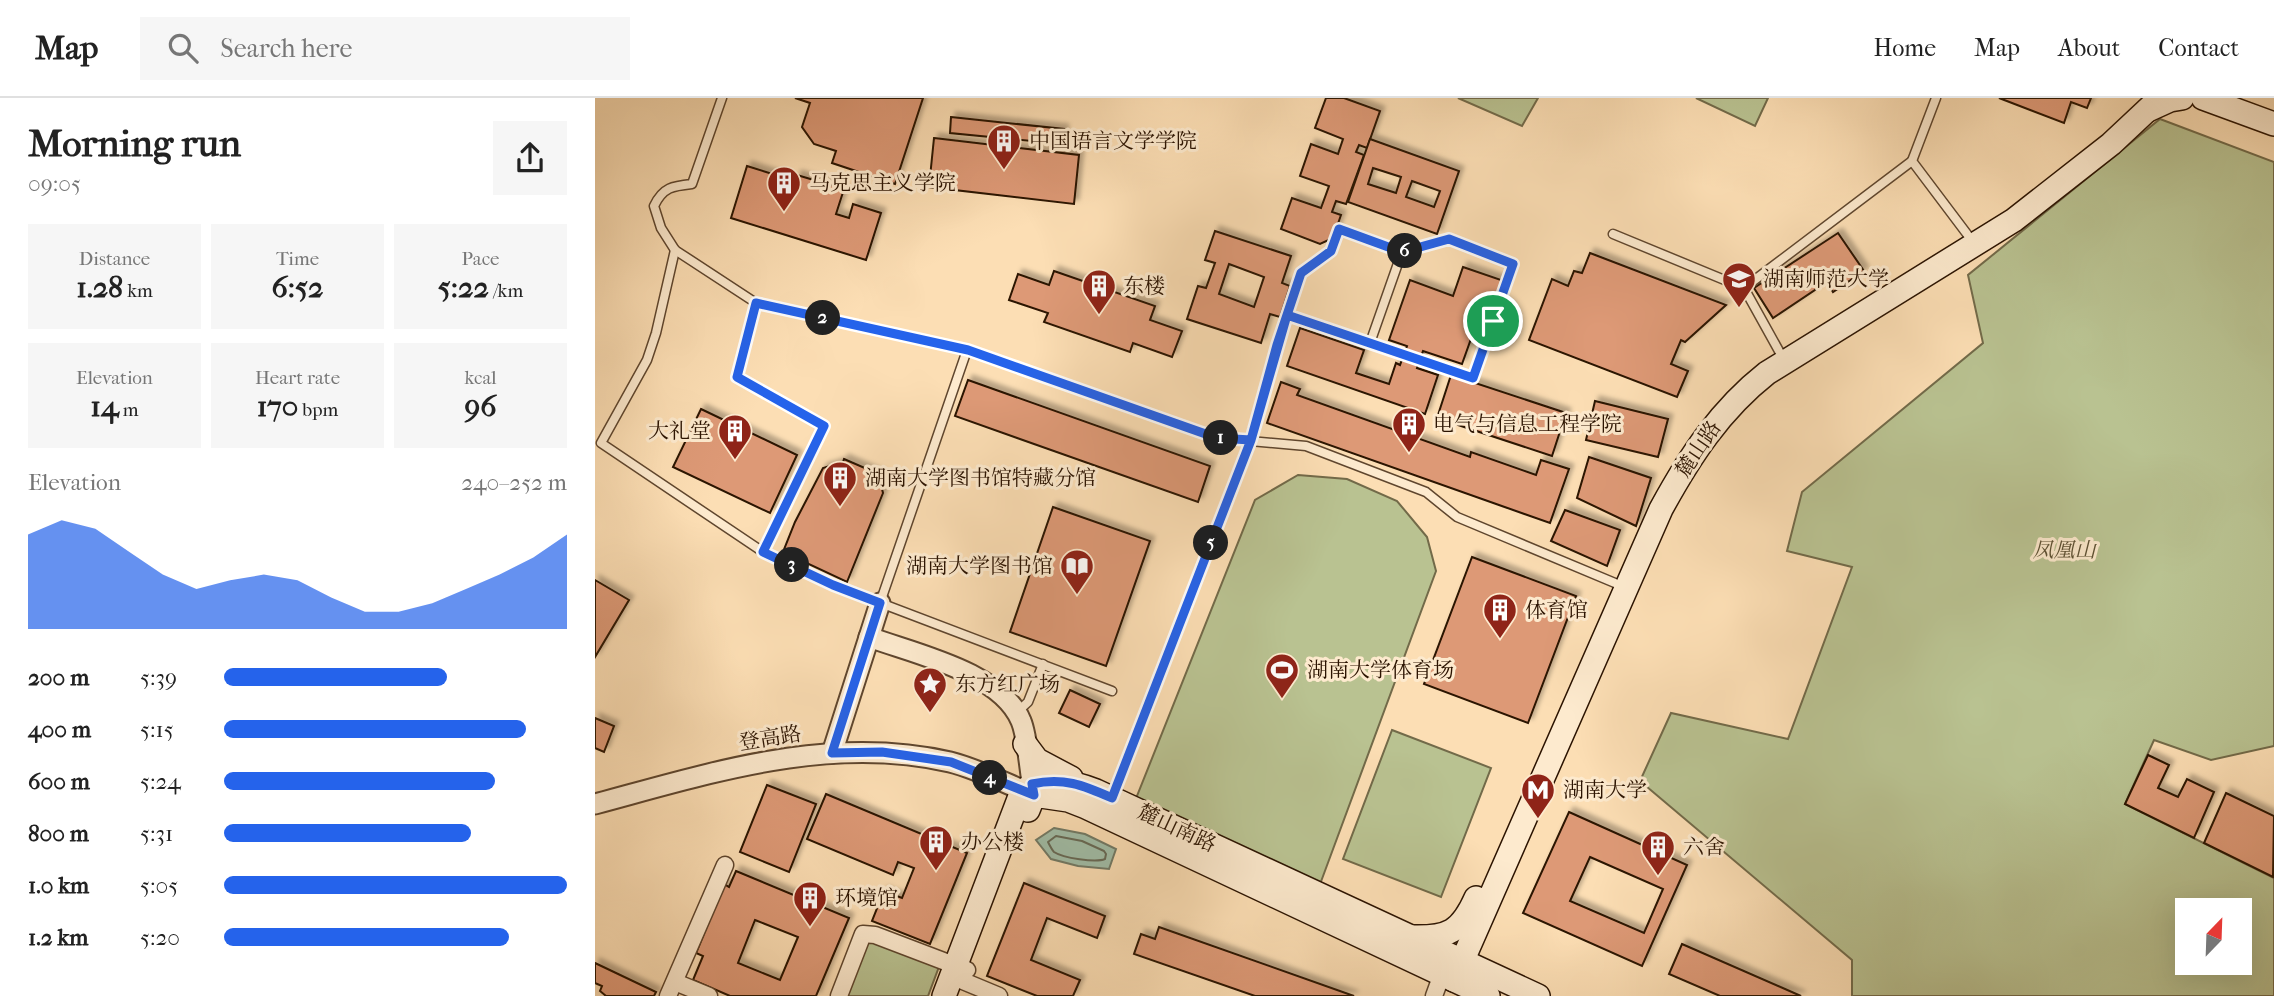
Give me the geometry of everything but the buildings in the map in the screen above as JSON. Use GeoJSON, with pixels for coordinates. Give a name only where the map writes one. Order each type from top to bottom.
{"type":"FeatureCollection","features":[{"type":"Feature","properties":{"kind":"main road","name":"麓山路"},"geometry":{"type":"LineString","coordinates":[[1475,917],[1650,505],[1696,427],[1732,386],[1755,367],[2041,188],[2142,106],[2160,98]]}},
{"type":"Feature","properties":{"kind":"main road"},"geometry":{"type":"LineString","coordinates":[[2142,106],[2182,98]]}},
{"type":"Feature","properties":{"kind":"main road"},"geometry":{"type":"LineString","coordinates":[[2188,98],[2210,100],[2274,124]]}},
{"type":"Feature","properties":{"kind":"main road"},"geometry":{"type":"LineString","coordinates":[[2242,98],[2274,110]]}},
{"type":"Feature","properties":{"kind":"main road","name":"麓山路"},"geometry":{"type":"LineString","coordinates":[[1449,973],[1661,509],[1696,449],[1716,422],[1748,387],[1767,373],[2043,200],[2111,144],[2142,106]]}},
{"type":"Feature","properties":{"kind":"main road"},"geometry":{"type":"LineString","coordinates":[[1025,744],[1044,765],[1104,794]]}},
{"type":"Feature","properties":{"kind":"main road","name":"麓山南路"},"geometry":{"type":"LineString","coordinates":[[1029,790],[1049,780],[1065,781],[1104,794],[1412,937],[1449,973]]}},
{"type":"Feature","properties":{"kind":"main road"},"geometry":{"type":"LineString","coordinates":[[944,996],[960,978],[1029,790]]}},
{"type":"Feature","properties":{"kind":"main road","name":"麓山南路"},"geometry":{"type":"LineString","coordinates":[[1029,790],[1086,807],[1449,973]]}},
{"type":"Feature","properties":{"kind":"main road"},"geometry":{"type":"LineString","coordinates":[[1412,937],[1450,933],[1475,917],[1479,951],[1489,969],[1493,986]]}},
{"type":"Feature","properties":{"kind":"main road"},"geometry":{"type":"LineString","coordinates":[[1449,973],[1538,996]]}},
{"type":"Feature","properties":{"kind":"street"},"geometry":{"type":"LineString","coordinates":[[832,753],[880,603]]}},
{"type":"Feature","properties":{"kind":"street"},"geometry":{"type":"LineString","coordinates":[[869,637],[973,674],[995,688],[1010,703],[1022,722],[1029,790]]}},
{"type":"Feature","properties":{"kind":"street","name":"登高路"},"geometry":{"type":"LineString","coordinates":[[595,804],[737,766],[832,753],[882,752],[951,762],[1029,790]]}},
{"type":"Feature","properties":{"kind":"street"},"geometry":{"type":"LineString","coordinates":[[709,996],[672,989],[725,865]]}},
{"type":"Feature","properties":{"kind":"street"},"geometry":{"type":"LineString","coordinates":[[839,996],[863,934],[875,935],[999,996]]}},
{"type":"Feature","properties":{"kind":"lane"},"geometry":{"type":"LineString","coordinates":[[722,98],[692,184],[668,189],[659,194],[654,206],[661,228],[675,250],[756,303],[968,350],[1217,438],[1306,446],[1426,492],[1457,517],[1615,583]]}},
{"type":"Feature","properties":{"kind":"lane"},"geometry":{"type":"LineString","coordinates":[[1744,288],[1912,161],[1936,98]]}},
{"type":"Feature","properties":{"kind":"lane"},"geometry":{"type":"LineString","coordinates":[[1912,161],[1967,234]]}},
{"type":"Feature","properties":{"kind":"lane"},"geometry":{"type":"LineString","coordinates":[[1104,794],[1251,440],[1287,315],[1301,273],[1331,251],[1339,229],[1402,252],[1449,239],[1513,264],[1473,378],[1287,315]]}},
{"type":"Feature","properties":{"kind":"lane"},"geometry":{"type":"LineString","coordinates":[[1613,234],[1744,288],[1779,351]]}},
{"type":"Feature","properties":{"kind":"lane"},"geometry":{"type":"LineString","coordinates":[[675,250],[656,334],[647,360],[601,443],[763,552],[833,585],[1112,691]]}},
{"type":"Feature","properties":{"kind":"lane"},"geometry":{"type":"LineString","coordinates":[[1370,343],[1402,252]]}},
{"type":"Feature","properties":{"kind":"lane"},"geometry":{"type":"LineString","coordinates":[[756,303],[737,377],[824,426],[763,552]]}},
{"type":"Feature","properties":{"kind":"lane"},"geometry":{"type":"LineString","coordinates":[[880,603],[968,350]]}},
{"type":"Feature","properties":{"kind":"lane"},"geometry":{"type":"LineString","coordinates":[[1016,713],[1028,702],[1043,664]]}},
{"type":"Feature","properties":{"kind":"green space"},"geometry":{"type":"Polygon","coordinates":[[[1458,98],[1538,98],[1522,126],[1458,98]]]}},
{"type":"Feature","properties":{"kind":"green space"},"geometry":{"type":"Polygon","coordinates":[[[1696,98],[1768,98],[1755,126],[1696,98]]]}},
{"type":"Feature","properties":{"kind":"green space","name":"凤凰山"},"geometry":{"type":"Polygon","coordinates":[[[2160,119],[2274,162],[2274,746],[2211,760],[2154,740],[2125,804],[2274,878],[2274,996],[1852,996],[1852,960],[1640,781],[1671,713],[1788,739],[1852,567],[1787,551],[1802,492],[1983,343],[1968,275],[2160,119]]]}},
{"type":"Feature","properties":{"kind":"green space","name":"湖南大学体育场"},"geometry":{"type":"Polygon","coordinates":[[[1298,475],[1347,479],[1397,501],[1427,537],[1436,571],[1319,887],[1135,801],[1255,500],[1298,475]]]}},
{"type":"Feature","properties":{"kind":"green space"},"geometry":{"type":"Polygon","coordinates":[[[1392,730],[1491,768],[1441,897],[1343,859],[1392,730]]]}},
{"type":"Feature","properties":{"kind":"green space"},"geometry":{"type":"Polygon","coordinates":[[[867,936],[940,964],[928,996],[844,996],[867,936]]]}},
{"type":"Feature","properties":{"kind":"water"},"geometry":{"type":"Polygon","coordinates":[[[1054,828],[1085,834],[1116,849],[1109,869],[1078,866],[1051,859],[1036,840],[1054,828]]]}},
{"type":"Feature","properties":{"kind":"place","name":"中国语言文学学院"},"geometry":{"type":"Point","coordinates":[1004,171]}},
{"type":"Feature","properties":{"kind":"place","name":"马克思主义学院"},"geometry":{"type":"Point","coordinates":[784,213]}},
{"type":"Feature","properties":{"kind":"place","name":"湖南师范大学"},"geometry":{"type":"Point","coordinates":[1739,309]}},
{"type":"Feature","properties":{"kind":"place","name":"东楼"},"geometry":{"type":"Point","coordinates":[1099,316]}},
{"type":"Feature","properties":{"kind":"place","name":"电气与信息工程学院"},"geometry":{"type":"Point","coordinates":[1409,454]}},
{"type":"Feature","properties":{"kind":"place","name":"大礼堂"},"geometry":{"type":"Point","coordinates":[735,461]}},
{"type":"Feature","properties":{"kind":"place","name":"湖南大学图书馆特藏分馆"},"geometry":{"type":"Point","coordinates":[840,508]}},
{"type":"Feature","properties":{"kind":"place","name":"湖南大学图书馆"},"geometry":{"type":"Point","coordinates":[1077,596]}},
{"type":"Feature","properties":{"kind":"place","name":"体育馆"},"geometry":{"type":"Point","coordinates":[1500,640]}},
{"type":"Feature","properties":{"kind":"place","name":"湖南大学体育场"},"geometry":{"type":"Point","coordinates":[1282,700]}},
{"type":"Feature","properties":{"kind":"place","name":"东方红广场"},"geometry":{"type":"Point","coordinates":[930,714]}},
{"type":"Feature","properties":{"kind":"place","name":"湖南大学"},"geometry":{"type":"Point","coordinates":[1538,820]}},
{"type":"Feature","properties":{"kind":"place","name":"办公楼"},"geometry":{"type":"Point","coordinates":[936,872]}},
{"type":"Feature","properties":{"kind":"place","name":"六舍"},"geometry":{"type":"Point","coordinates":[1658,877]}},
{"type":"Feature","properties":{"kind":"place","name":"环境馆"},"geometry":{"type":"Point","coordinates":[810,928]}},
{"type":"Feature","properties":{"kind":"route"},"geometry":{"type":"LineString","coordinates":[[1493,321],[1473,378],[1287,315],[1251,440],[1217,438],[968,350],[756,303],[737,377],[824,426],[763,552],[833,585],[880,603],[832,753],[882,752],[951,762],[1034,795],[1032,784],[1049,780],[1080,785],[1112,798],[1251,440],[1277,345],[1287,315],[1301,273],[1331,251],[1339,229],[1402,252],[1449,239],[1513,264],[1493,321]]}}]}
